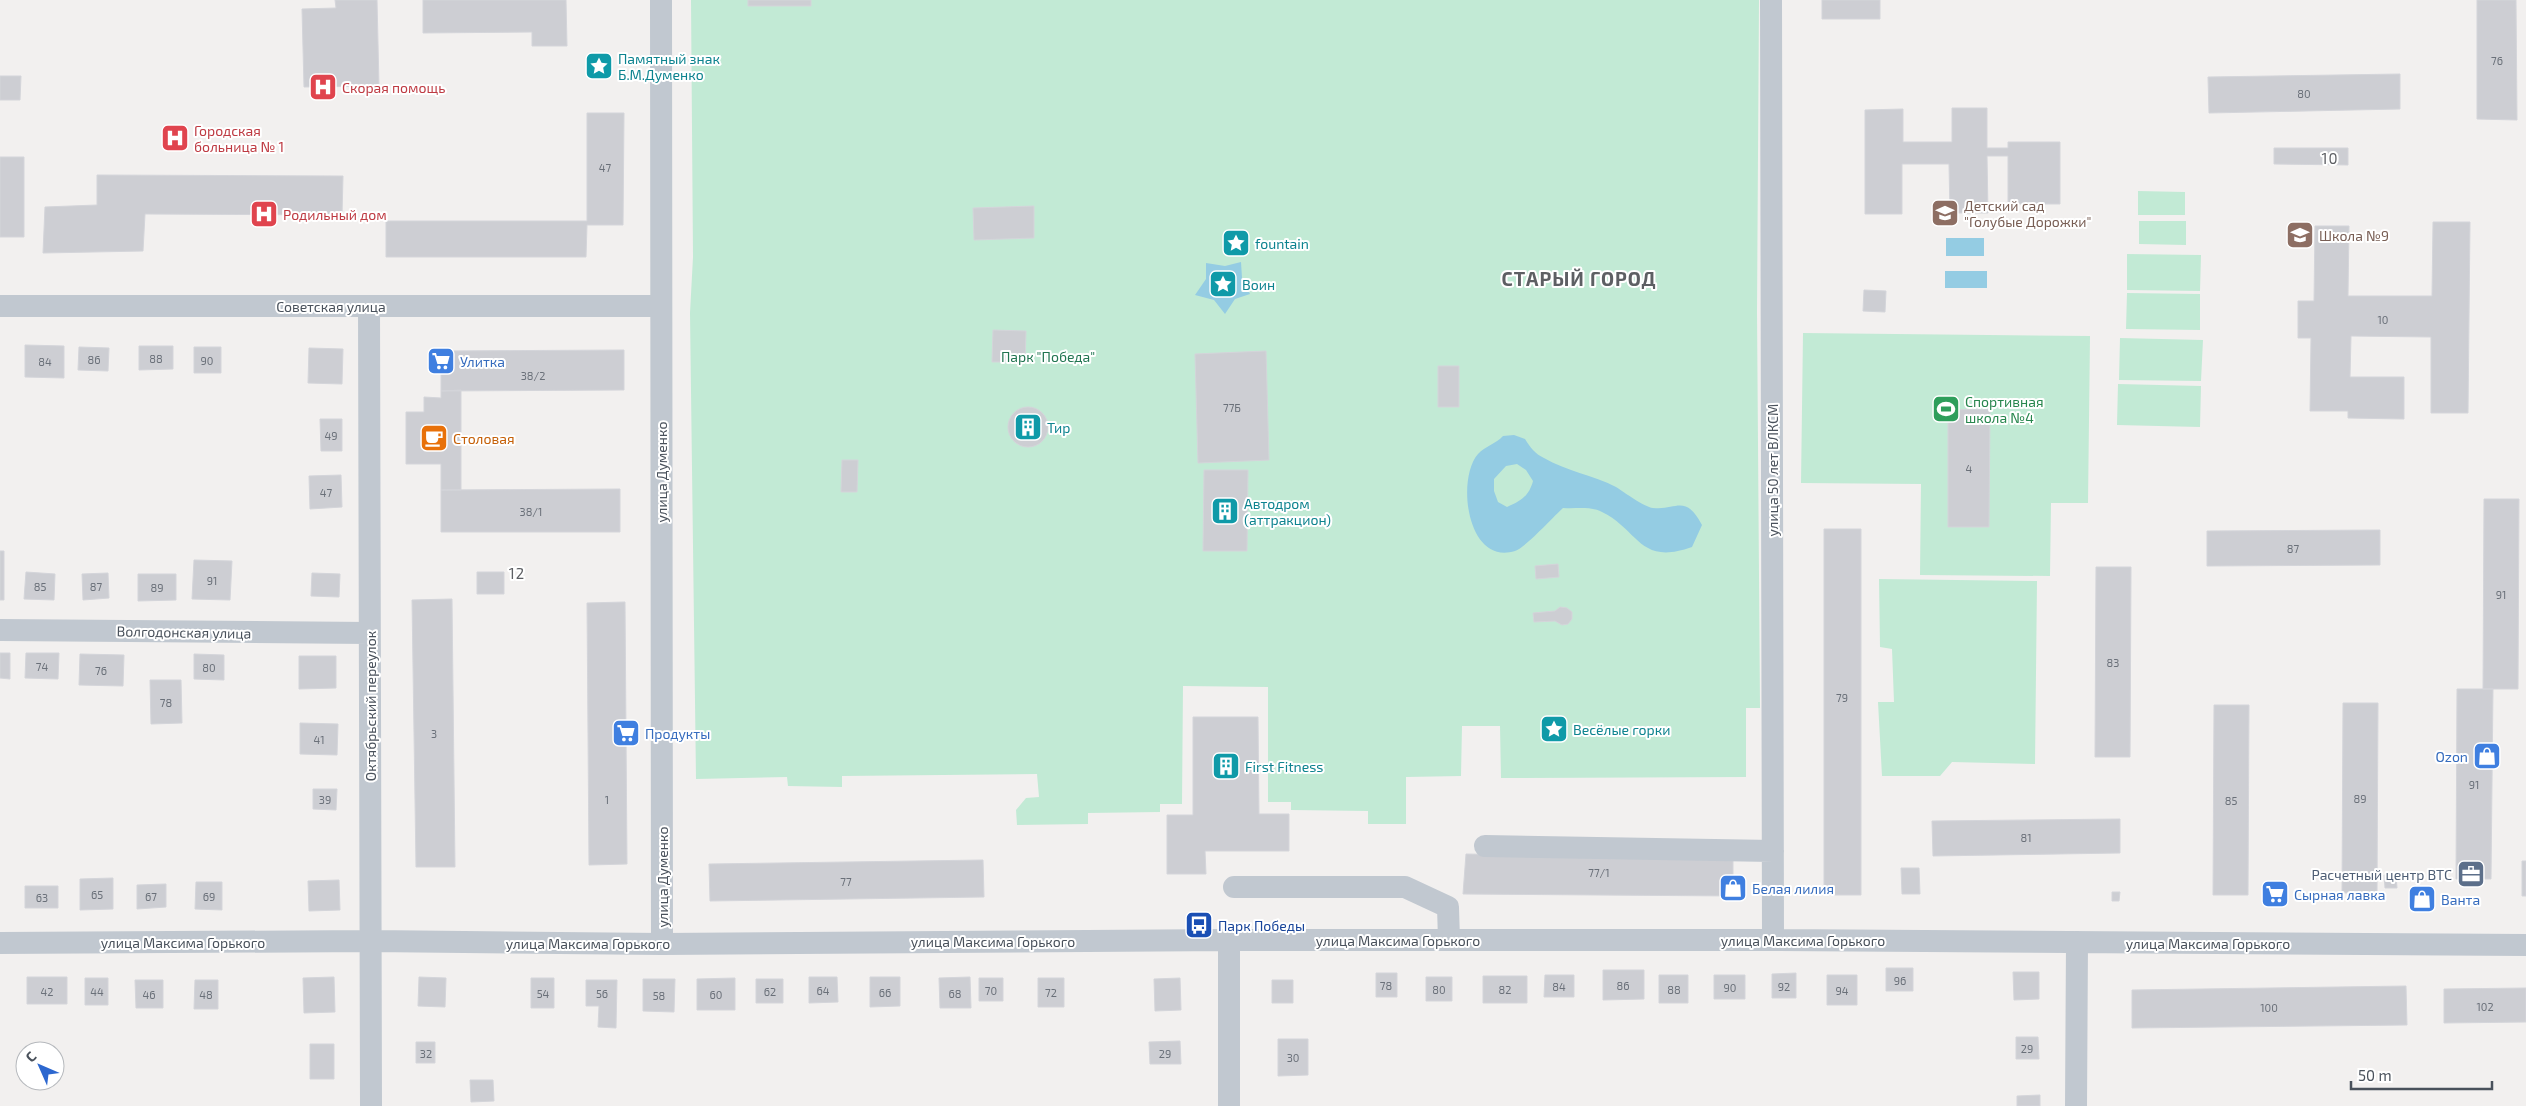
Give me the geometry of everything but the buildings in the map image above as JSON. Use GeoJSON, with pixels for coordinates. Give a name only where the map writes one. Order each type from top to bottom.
{"type":"FeatureCollection","features":[{"type":"Feature","properties":{"kind":"street","name":"улица Думенко"},"geometry":{"type":"LineString","coordinates":[[661,0],[662,944]]}},
{"type":"Feature","properties":{"kind":"street","name":"улица 50 лет ВЛКСМ"},"geometry":{"type":"LineString","coordinates":[[1771,0],[1772,940]]}},
{"type":"Feature","properties":{"kind":"street","name":"Советская улица"},"geometry":{"type":"LineString","coordinates":[[0,306],[661,306]]}},
{"type":"Feature","properties":{"kind":"street","name":"Октябрьский переулок"},"geometry":{"type":"LineString","coordinates":[[369,306],[369,633],[372,941],[370,1106]]}},
{"type":"Feature","properties":{"kind":"street","name":"Волгодонская улица"},"geometry":{"type":"LineString","coordinates":[[0,630],[369,633]]}},
{"type":"Feature","properties":{"kind":"street"},"geometry":{"type":"LineString","coordinates":[[1485,846],[1773,851]]}},
{"type":"Feature","properties":{"kind":"street"},"geometry":{"type":"LineString","coordinates":[[1234,887],[1405,887],[1448,907],[1449,940]]}},
{"type":"Feature","properties":{"kind":"street"},"geometry":{"type":"LineString","coordinates":[[1229,940],[1229,1106]]}},
{"type":"Feature","properties":{"kind":"street","name":"улица Максима Горького"},"geometry":{"type":"LineString","coordinates":[[0,943],[372,941],[662,944],[1229,940],[1772,940],[2526,945]]}},
{"type":"Feature","properties":{"kind":"street"},"geometry":{"type":"LineString","coordinates":[[2076,1106],[2077,942]]}},
{"type":"Feature","properties":{"kind":"green space","name":"Парк \"Победа\""},"geometry":{"type":"Polygon","coordinates":[[[691,0],[1759,0],[1757,312],[1760,708],[1746,708],[1746,777],[1501,778],[1500,726],[1462,726],[1461,776],[1406,777],[1406,824],[1368,824],[1368,811],[1291,810],[1291,802],[1268,802],[1268,687],[1183,686],[1182,804],[1160,804],[1160,812],[1088,813],[1088,824],[1017,825],[1016,810],[1026,798],[1039,797],[1037,774],[842,776],[842,787],[788,786],[787,777],[696,779],[690,313],[693,257],[691,0]]]}},
{"type":"Feature","properties":{"kind":"green space"},"geometry":{"type":"Polygon","coordinates":[[[2138,191],[2185,192],[2185,215],[2138,215],[2138,191]]]}},
{"type":"Feature","properties":{"kind":"green space"},"geometry":{"type":"Polygon","coordinates":[[[2139,221],[2186,221],[2186,245],[2139,244],[2139,221]]]}},
{"type":"Feature","properties":{"kind":"green space"},"geometry":{"type":"Polygon","coordinates":[[[2127,254],[2201,255],[2200,291],[2127,290],[2127,254]]]}},
{"type":"Feature","properties":{"kind":"green space"},"geometry":{"type":"Polygon","coordinates":[[[2127,293],[2200,294],[2200,330],[2126,329],[2127,293]]]}},
{"type":"Feature","properties":{"kind":"green space","name":"Спортивная школа №4"},"geometry":{"type":"Polygon","coordinates":[[[1803,333],[2090,336],[2088,503],[2051,503],[2050,576],[1920,575],[1921,484],[1801,483],[1803,333]]]}},
{"type":"Feature","properties":{"kind":"green space"},"geometry":{"type":"Polygon","coordinates":[[[2120,338],[2203,340],[2201,381],[2119,380],[2120,338]]]}},
{"type":"Feature","properties":{"kind":"green space"},"geometry":{"type":"Polygon","coordinates":[[[2118,384],[2201,386],[2200,427],[2117,425],[2118,384]]]}},
{"type":"Feature","properties":{"kind":"green space"},"geometry":{"type":"Polygon","coordinates":[[[1879,579],[2037,581],[2035,764],[1952,762],[1940,776],[1882,776],[1878,702],[1894,702],[1892,649],[1880,647],[1879,579]]]}},
{"type":"Feature","properties":{"kind":"water"},"geometry":{"type":"Polygon","coordinates":[[[1946,238],[1984,238],[1984,256],[1946,256],[1946,238]]]}},
{"type":"Feature","properties":{"kind":"water"},"geometry":{"type":"Polygon","coordinates":[[[1241,262],[1242,278],[1250,294],[1235,299],[1225,314],[1214,300],[1195,295],[1206,279],[1206,263],[1225,266],[1241,262]]]}},
{"type":"Feature","properties":{"kind":"water"},"geometry":{"type":"Polygon","coordinates":[[[1945,271],[1987,271],[1987,288],[1945,288],[1945,271]]]}},
{"type":"Feature","properties":{"kind":"water"},"geometry":{"type":"Polygon","coordinates":[[[1514,435],[1525,439],[1533,450],[1541,456],[1561,466],[1616,487],[1649,507],[1685,506],[1696,515],[1702,525],[1692,547],[1674,552],[1661,552],[1650,549],[1614,519],[1597,510],[1583,508],[1563,508],[1532,538],[1515,551],[1499,552],[1486,546],[1476,533],[1470,518],[1467,500],[1468,482],[1471,466],[1478,454],[1503,436],[1514,435]],[[1517,464],[1506,466],[1494,479],[1494,491],[1498,502],[1507,507],[1527,494],[1533,481],[1526,470],[1517,464]]]}},
{"type":"Feature","properties":{"kind":"place","name":"Памятный знак Б.М.Думенко"},"geometry":{"type":"Point","coordinates":[599,66]}},
{"type":"Feature","properties":{"kind":"place","name":"Скорая помощь"},"geometry":{"type":"Point","coordinates":[323,87]}},
{"type":"Feature","properties":{"kind":"place","name":"Городская больница № 1"},"geometry":{"type":"Point","coordinates":[175,138]}},
{"type":"Feature","properties":{"kind":"place","name":"Детский сад \"Голубые Дорожки\""},"geometry":{"type":"Point","coordinates":[1945,213]}},
{"type":"Feature","properties":{"kind":"place","name":"Родильный дом"},"geometry":{"type":"Point","coordinates":[264,214]}},
{"type":"Feature","properties":{"kind":"place","name":"Школа №9"},"geometry":{"type":"Point","coordinates":[2300,235]}},
{"type":"Feature","properties":{"kind":"place","name":"fountain"},"geometry":{"type":"Point","coordinates":[1236,243]}},
{"type":"Feature","properties":{"kind":"place","name":"Воин"},"geometry":{"type":"Point","coordinates":[1223,284]}},
{"type":"Feature","properties":{"kind":"place","name":"Улитка"},"geometry":{"type":"Point","coordinates":[441,361]}},
{"type":"Feature","properties":{"kind":"place","name":"Спортивная школа №4"},"geometry":{"type":"Point","coordinates":[1946,409]}},
{"type":"Feature","properties":{"kind":"place","name":"Тир"},"geometry":{"type":"Point","coordinates":[1028,427]}},
{"type":"Feature","properties":{"kind":"place","name":"Столовая"},"geometry":{"type":"Point","coordinates":[434,438]}},
{"type":"Feature","properties":{"kind":"place","name":"Автодром (аттракцион)"},"geometry":{"type":"Point","coordinates":[1225,511]}},
{"type":"Feature","properties":{"kind":"place","name":"Весёлые горки"},"geometry":{"type":"Point","coordinates":[1554,729]}},
{"type":"Feature","properties":{"kind":"place","name":"Продукты"},"geometry":{"type":"Point","coordinates":[626,733]}},
{"type":"Feature","properties":{"kind":"place","name":"Ozon"},"geometry":{"type":"Point","coordinates":[2487,756]}},
{"type":"Feature","properties":{"kind":"place","name":"First Fitness"},"geometry":{"type":"Point","coordinates":[1226,766]}},
{"type":"Feature","properties":{"kind":"place","name":"Расчетный центр ВТС"},"geometry":{"type":"Point","coordinates":[2471,874]}},
{"type":"Feature","properties":{"kind":"place","name":"Белая лилия"},"geometry":{"type":"Point","coordinates":[1733,888]}},
{"type":"Feature","properties":{"kind":"place","name":"Сырная лавка"},"geometry":{"type":"Point","coordinates":[2275,894]}},
{"type":"Feature","properties":{"kind":"place","name":"Ванта"},"geometry":{"type":"Point","coordinates":[2422,899]}},
{"type":"Feature","properties":{"kind":"place","name":"Парк Победы"},"geometry":{"type":"Point","coordinates":[1199,925]}},
{"type":"Feature","properties":{"kind":"district","name":"10"},"geometry":{"type":"Point","coordinates":[2330,158]}},
{"type":"Feature","properties":{"kind":"district","name":"СТАРЫЙ ГОРОД"},"geometry":{"type":"Point","coordinates":[1579,278]}},
{"type":"Feature","properties":{"kind":"district","name":"12"},"geometry":{"type":"Point","coordinates":[517,573]}}]}
